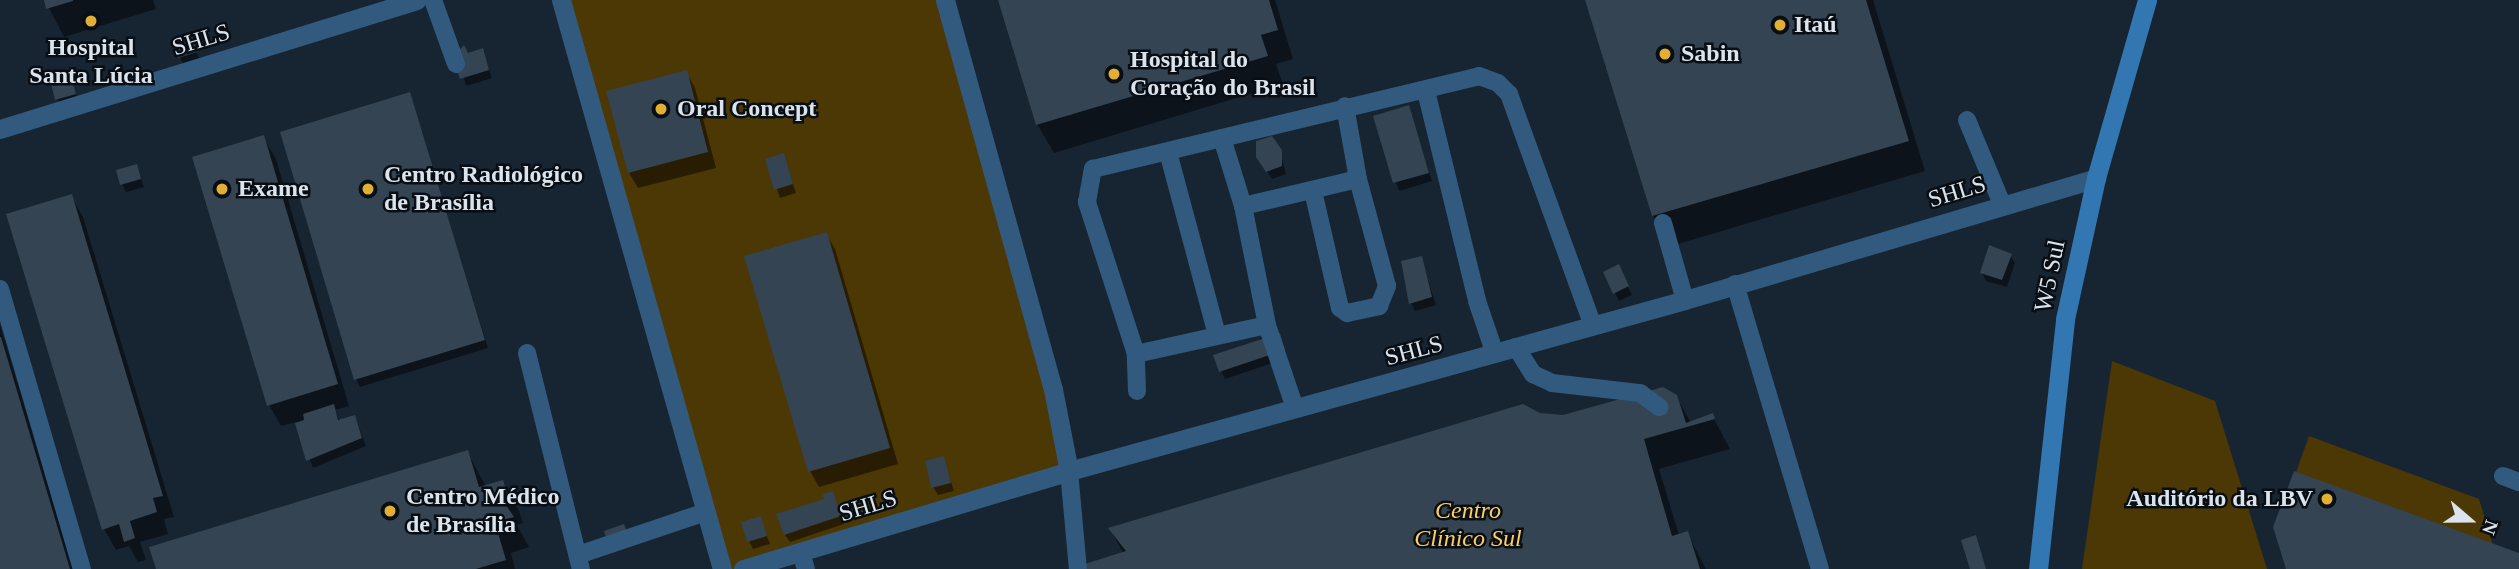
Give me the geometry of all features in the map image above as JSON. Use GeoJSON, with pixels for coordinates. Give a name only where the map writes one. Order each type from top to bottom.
{"type":"FeatureCollection","features":[{"type":"Feature","properties":{"kind":"main road","name":"W5 Sul"},"geometry":{"type":"LineString","coordinates":[[2038,569],[2065,319],[2096,178],[2147,0]]}},
{"type":"Feature","properties":{"kind":"street","name":"SHLS"},"geometry":{"type":"LineString","coordinates":[[0,129],[416,0]]}},
{"type":"Feature","properties":{"kind":"street"},"geometry":{"type":"LineString","coordinates":[[561,0],[722,569]]}},
{"type":"Feature","properties":{"kind":"street"},"geometry":{"type":"LineString","coordinates":[[945,0],[1053,389],[1069,471]]}},
{"type":"Feature","properties":{"kind":"street","name":"SHLS"},"geometry":{"type":"LineString","coordinates":[[743,569],[803,560],[1069,471],[1685,300],[2096,178]]}},
{"type":"Feature","properties":{"kind":"lane"},"geometry":{"type":"LineString","coordinates":[[433,0],[456,64]]}},
{"type":"Feature","properties":{"kind":"lane"},"geometry":{"type":"LineString","coordinates":[[1137,391],[1136,354],[1087,202],[1086,187],[1093,169],[1345,106],[1426,91],[1479,76],[1498,83],[1509,94],[1593,326]]}},
{"type":"Feature","properties":{"kind":"lane"},"geometry":{"type":"LineString","coordinates":[[1426,91],[1477,301],[1495,354]]}},
{"type":"Feature","properties":{"kind":"lane"},"geometry":{"type":"LineString","coordinates":[[1313,191],[1340,308],[1347,313],[1379,306],[1387,286],[1358,179],[1345,106]]}},
{"type":"Feature","properties":{"kind":"lane"},"geometry":{"type":"LineString","coordinates":[[1967,120],[2002,204]]}},
{"type":"Feature","properties":{"kind":"lane"},"geometry":{"type":"LineString","coordinates":[[1222,138],[1243,206],[1267,325],[1295,408]]}},
{"type":"Feature","properties":{"kind":"lane"},"geometry":{"type":"LineString","coordinates":[[1168,152],[1217,335]]}},
{"type":"Feature","properties":{"kind":"lane"},"geometry":{"type":"LineString","coordinates":[[1243,206],[1358,179]]}},
{"type":"Feature","properties":{"kind":"lane"},"geometry":{"type":"LineString","coordinates":[[1663,223],[1685,300]]}},
{"type":"Feature","properties":{"kind":"lane"},"geometry":{"type":"LineString","coordinates":[[1735,284],[1820,569]]}},
{"type":"Feature","properties":{"kind":"lane"},"geometry":{"type":"LineString","coordinates":[[0,289],[82,569]]}},
{"type":"Feature","properties":{"kind":"lane"},"geometry":{"type":"LineString","coordinates":[[1136,354],[1267,325]]}},
{"type":"Feature","properties":{"kind":"lane"},"geometry":{"type":"LineString","coordinates":[[1516,347],[1533,374],[1552,383],[1640,393],[1659,407]]}},
{"type":"Feature","properties":{"kind":"lane"},"geometry":{"type":"LineString","coordinates":[[527,353],[579,562],[706,512]]}},
{"type":"Feature","properties":{"kind":"lane"},"geometry":{"type":"LineString","coordinates":[[1069,471],[1078,569]]}},
{"type":"Feature","properties":{"kind":"shaded area"},"geometry":{"type":"Polygon","coordinates":[[[561,0],[939,0],[1069,471],[744,569],[722,569],[561,0]]]}},
{"type":"Feature","properties":{"kind":"shaded area"},"geometry":{"type":"Polygon","coordinates":[[[2112,361],[2215,401],[2267,569],[2082,569],[2112,361]]]}},
{"type":"Feature","properties":{"kind":"shaded area"},"geometry":{"type":"Polygon","coordinates":[[[2309,436],[2479,499],[2500,569],[2277,525],[2309,436]]]}},
{"type":"Feature","properties":{"kind":"building"},"geometry":{"type":"Polygon","coordinates":[[[44,0],[73,0],[73,1],[46,9],[44,0]]]}},
{"type":"Feature","properties":{"kind":"building","name":"Hospital do Coração do Brasil"},"geometry":{"type":"Polygon","coordinates":[[[998,0],[1269,0],[1278,30],[1261,35],[1268,56],[1036,125],[998,0]]]}},
{"type":"Feature","properties":{"kind":"building"},"geometry":{"type":"Polygon","coordinates":[[[1585,0],[1866,0],[1909,141],[1652,216],[1585,0]]]}},
{"type":"Feature","properties":{"kind":"building"},"geometry":{"type":"Polygon","coordinates":[[[192,36],[197,52],[178,58],[172,42],[192,36]]]}},
{"type":"Feature","properties":{"kind":"building"},"geometry":{"type":"Polygon","coordinates":[[[464,45],[468,53],[483,48],[489,70],[460,79],[453,58],[464,45]]]}},
{"type":"Feature","properties":{"kind":"building"},"geometry":{"type":"Polygon","coordinates":[[[687,70],[708,152],[628,173],[606,91],[687,70]]]}},
{"type":"Feature","properties":{"kind":"building"},"geometry":{"type":"Polygon","coordinates":[[[71,77],[76,94],[55,100],[51,83],[71,77]]]}},
{"type":"Feature","properties":{"kind":"building","name":"Centro Radiológico de Brasília"},"geometry":{"type":"Polygon","coordinates":[[[410,92],[485,340],[354,380],[280,132],[410,92]]]}},
{"type":"Feature","properties":{"kind":"building"},"geometry":{"type":"Polygon","coordinates":[[[1409,105],[1429,173],[1393,183],[1373,116],[1409,105]]]}},
{"type":"Feature","properties":{"kind":"building"},"geometry":{"type":"Polygon","coordinates":[[[264,135],[338,384],[267,406],[192,157],[264,135]]]}},
{"type":"Feature","properties":{"kind":"building"},"geometry":{"type":"Polygon","coordinates":[[[1272,136],[1282,150],[1282,166],[1266,172],[1256,157],[1256,141],[1272,136]]]}},
{"type":"Feature","properties":{"kind":"building"},"geometry":{"type":"Polygon","coordinates":[[[784,153],[793,184],[774,190],[765,159],[784,153]]]}},
{"type":"Feature","properties":{"kind":"building"},"geometry":{"type":"Polygon","coordinates":[[[137,164],[141,179],[120,185],[116,170],[137,164]]]}},
{"type":"Feature","properties":{"kind":"building"},"geometry":{"type":"Polygon","coordinates":[[[72,194],[163,496],[153,498],[157,512],[130,521],[135,538],[124,542],[119,524],[102,530],[6,214],[72,194]]]}},
{"type":"Feature","properties":{"kind":"building"},"geometry":{"type":"Polygon","coordinates":[[[827,232],[890,448],[808,472],[744,256],[827,232]]]}},
{"type":"Feature","properties":{"kind":"building"},"geometry":{"type":"Polygon","coordinates":[[[1989,245],[2012,254],[2002,280],[1980,273],[1989,245]]]}},
{"type":"Feature","properties":{"kind":"building"},"geometry":{"type":"Polygon","coordinates":[[[1422,256],[1432,297],[1409,304],[1401,261],[1422,256]]]}},
{"type":"Feature","properties":{"kind":"building"},"geometry":{"type":"Polygon","coordinates":[[[1619,264],[1629,286],[1613,294],[1603,272],[1619,264]]]}},
{"type":"Feature","properties":{"kind":"building"},"geometry":{"type":"Polygon","coordinates":[[[1280,333],[1285,350],[1219,372],[1213,355],[1280,333]]]}},
{"type":"Feature","properties":{"kind":"building"},"geometry":{"type":"Polygon","coordinates":[[[1,337],[70,569],[0,569],[1,337]]]}},
{"type":"Feature","properties":{"kind":"building"},"geometry":{"type":"Polygon","coordinates":[[[1663,387],[1677,395],[1686,423],[1713,413],[1715,419],[1644,439],[1672,536],[1688,531],[1700,569],[1069,569],[1126,551],[1108,528],[1523,404],[1540,413],[1563,415],[1663,387]]]}},
{"type":"Feature","properties":{"kind":"building"},"geometry":{"type":"Polygon","coordinates":[[[334,404],[338,420],[355,415],[362,438],[306,461],[295,423],[304,420],[303,414],[334,404]]]}},
{"type":"Feature","properties":{"kind":"building","name":"Centro Médico de Brasília"},"geometry":{"type":"Polygon","coordinates":[[[468,450],[479,487],[503,480],[507,493],[500,496],[514,517],[495,523],[506,560],[476,569],[156,569],[149,547],[468,450]]]}},
{"type":"Feature","properties":{"kind":"building"},"geometry":{"type":"Polygon","coordinates":[[[944,456],[951,483],[931,488],[925,461],[944,456]]]}},
{"type":"Feature","properties":{"kind":"building","name":"Auditório da LBV"},"geometry":{"type":"Polygon","coordinates":[[[2294,471],[2519,553],[2519,569],[2286,569],[2273,527],[2294,471]]]}},
{"type":"Feature","properties":{"kind":"building"},"geometry":{"type":"Polygon","coordinates":[[[833,491],[841,516],[784,535],[776,514],[824,499],[823,494],[833,491]]]}},
{"type":"Feature","properties":{"kind":"building"},"geometry":{"type":"Polygon","coordinates":[[[761,516],[767,536],[747,542],[741,522],[761,516]]]}},
{"type":"Feature","properties":{"kind":"building"},"geometry":{"type":"Polygon","coordinates":[[[624,524],[629,538],[608,545],[604,531],[624,524]]]}},
{"type":"Feature","properties":{"kind":"building"},"geometry":{"type":"Polygon","coordinates":[[[1976,535],[1986,569],[1970,569],[1961,540],[1976,535]]]}},
{"type":"Feature","properties":{"kind":"place","name":"Hospital Santa Lúcia"},"geometry":{"type":"Point","coordinates":[91,21]}},
{"type":"Feature","properties":{"kind":"place","name":"Itaú"},"geometry":{"type":"Point","coordinates":[1780,25]}},
{"type":"Feature","properties":{"kind":"place","name":"Sabin"},"geometry":{"type":"Point","coordinates":[1665,54]}},
{"type":"Feature","properties":{"kind":"place","name":"Hospital do Coração do Brasil"},"geometry":{"type":"Point","coordinates":[1114,74]}},
{"type":"Feature","properties":{"kind":"place","name":"Oral Concept"},"geometry":{"type":"Point","coordinates":[661,109]}},
{"type":"Feature","properties":{"kind":"place","name":"Exame"},"geometry":{"type":"Point","coordinates":[222,189]}},
{"type":"Feature","properties":{"kind":"place","name":"Centro Radiológico de Brasília"},"geometry":{"type":"Point","coordinates":[368,189]}},
{"type":"Feature","properties":{"kind":"place","name":"Auditório da LBV"},"geometry":{"type":"Point","coordinates":[2327,499]}},
{"type":"Feature","properties":{"kind":"place","name":"Centro Médico de Brasília"},"geometry":{"type":"Point","coordinates":[390,511]}},
{"type":"Feature","properties":{"kind":"park label","name":"Centro Clínico Sul"},"geometry":{"type":"Point","coordinates":[1468,525]}}]}
